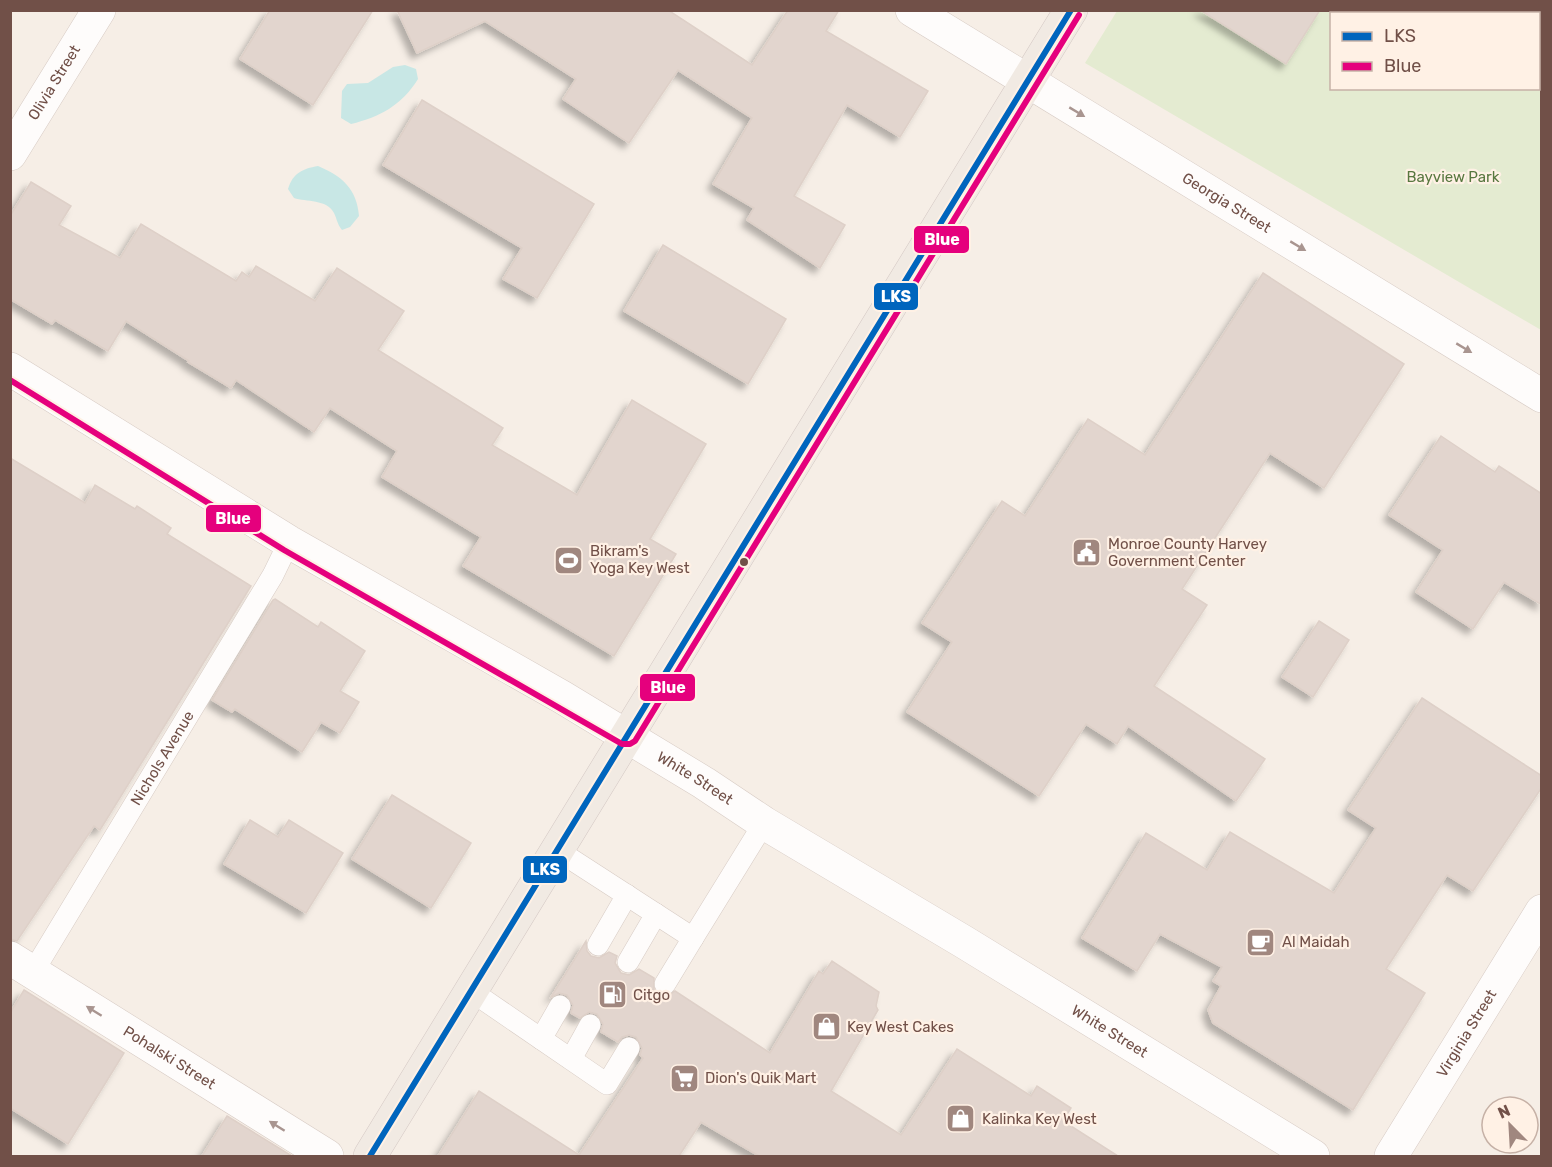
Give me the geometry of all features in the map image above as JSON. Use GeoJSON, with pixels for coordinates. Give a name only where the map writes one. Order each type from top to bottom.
{"type":"FeatureCollection","features":[{"type":"Feature","properties":{"kind":"main road"},"geometry":{"type":"LineString","coordinates":[[370,1156],[1071,10]]}},
{"type":"Feature","properties":{"kind":"street","name":"Olivia Street"},"geometry":{"type":"LineString","coordinates":[[10,154],[99,10]]}},
{"type":"Feature","properties":{"kind":"street","name":"Georgia Street"},"geometry":{"type":"LineString","coordinates":[[912,10],[1542,396]]}},
{"type":"Feature","properties":{"kind":"street","name":"White Street"},"geometry":{"type":"LineString","coordinates":[[10,369],[289,542],[562,696],[704,783],[764,823],[964,942],[1313,1156]]}},
{"type":"Feature","properties":{"kind":"street","name":"Virginia Street"},"geometry":{"type":"LineString","coordinates":[[1391,1156],[1542,911]]}},
{"type":"Feature","properties":{"kind":"street","name":"Pohalski Street"},"geometry":{"type":"LineString","coordinates":[[22,965],[327,1156]]}},
{"type":"Feature","properties":{"kind":"lane","name":"Nichols Avenue"},"geometry":{"type":"LineString","coordinates":[[22,965],[273,575],[289,542]]}},
{"type":"Feature","properties":{"kind":"lane"},"geometry":{"type":"LineString","coordinates":[[665,984],[764,823]]}},
{"type":"Feature","properties":{"kind":"lane"},"geometry":{"type":"LineString","coordinates":[[557,850],[693,938]]}},
{"type":"Feature","properties":{"kind":"lane"},"geometry":{"type":"LineString","coordinates":[[598,945],[627,895]]}},
{"type":"Feature","properties":{"kind":"lane"},"geometry":{"type":"LineString","coordinates":[[628,962],[656,914]]}},
{"type":"Feature","properties":{"kind":"lane"},"geometry":{"type":"LineString","coordinates":[[471,991],[607,1084],[628,1048]]}},
{"type":"Feature","properties":{"kind":"lane"},"geometry":{"type":"LineString","coordinates":[[541,1039],[560,1006]]}},
{"type":"Feature","properties":{"kind":"lane"},"geometry":{"type":"LineString","coordinates":[[571,1059],[590,1025]]}},
{"type":"Feature","properties":{"kind":"green space","name":"Bayview Park"},"geometry":{"type":"Polygon","coordinates":[[[1117,11],[1541,11],[1541,330],[1085,63],[1117,11]]]}},
{"type":"Feature","properties":{"kind":"water"},"geometry":{"type":"Polygon","coordinates":[[[405,65],[416,69],[418,79],[397,103],[381,114],[351,124],[341,118],[342,91],[347,84],[368,83],[393,67],[405,65]]]}},
{"type":"Feature","properties":{"kind":"water"},"geometry":{"type":"Polygon","coordinates":[[[318,166],[341,179],[355,198],[359,216],[350,227],[342,230],[331,208],[321,203],[294,198],[288,189],[299,173],[318,166]]]}},
{"type":"Feature","properties":{"kind":"building"},"geometry":{"type":"Polygon","coordinates":[[[270,10],[373,10],[313,105],[240,59],[270,10]]]}},
{"type":"Feature","properties":{"kind":"building"},"geometry":{"type":"Polygon","coordinates":[[[397,10],[668,10],[752,65],[788,10],[839,10],[826,31],[928,91],[900,137],[847,105],[794,196],[845,225],[820,268],[747,220],[754,208],[713,184],[752,118],[678,70],[629,143],[563,99],[576,79],[485,21],[417,53],[397,10]]]}},
{"type":"Feature","properties":{"kind":"building"},"geometry":{"type":"Polygon","coordinates":[[[1200,10],[1320,10],[1286,64],[1200,10]]]}},
{"type":"Feature","properties":{"kind":"building"},"geometry":{"type":"Polygon","coordinates":[[[422,100],[594,204],[537,298],[503,279],[522,248],[383,165],[422,100]]]}},
{"type":"Feature","properties":{"kind":"building"},"geometry":{"type":"Polygon","coordinates":[[[31,182],[71,206],[59,225],[120,258],[141,224],[236,281],[242,272],[249,277],[256,266],[315,301],[337,268],[404,311],[378,350],[503,428],[492,445],[577,495],[632,400],[706,444],[650,539],[676,554],[614,656],[463,566],[481,537],[382,477],[397,451],[330,408],[314,432],[236,380],[231,388],[126,321],[108,351],[55,320],[52,324],[10,299],[10,216],[31,182]]]}},
{"type":"Feature","properties":{"kind":"building"},"geometry":{"type":"Polygon","coordinates":[[[663,245],[786,319],[748,384],[624,311],[663,245]]]}},
{"type":"Feature","properties":{"kind":"building","name":"Monroe County Harvey Government Center"},"geometry":{"type":"Polygon","coordinates":[[[1263,273],[1404,364],[1324,488],[1270,453],[1182,589],[1207,605],[1154,686],[1265,759],[1236,801],[1128,726],[1117,744],[1086,724],[1039,796],[907,712],[952,642],[922,623],[1002,501],[1025,516],[1088,419],[1145,455],[1263,273]]]}},
{"type":"Feature","properties":{"kind":"building"},"geometry":{"type":"Polygon","coordinates":[[[1441,436],[1495,472],[1499,466],[1542,494],[1542,605],[1504,582],[1473,629],[1416,592],[1443,550],[1389,515],[1441,436]]]}},
{"type":"Feature","properties":{"kind":"building"},"geometry":{"type":"Polygon","coordinates":[[[10,458],[85,503],[95,485],[135,509],[137,506],[171,528],[167,534],[251,586],[100,830],[94,826],[17,941],[10,939],[10,458]]]}},
{"type":"Feature","properties":{"kind":"building"},"geometry":{"type":"Polygon","coordinates":[[[275,599],[318,627],[321,622],[365,651],[340,691],[359,702],[340,733],[321,722],[302,752],[235,709],[232,712],[212,700],[275,599]]]}},
{"type":"Feature","properties":{"kind":"building"},"geometry":{"type":"Polygon","coordinates":[[[1319,621],[1349,640],[1313,697],[1282,677],[1319,621]]]}},
{"type":"Feature","properties":{"kind":"building"},"geometry":{"type":"Polygon","coordinates":[[[1422,698],[1542,776],[1542,787],[1473,891],[1447,875],[1386,969],[1425,993],[1353,1110],[1213,1023],[1208,1010],[1221,986],[1213,981],[1222,967],[1160,934],[1137,971],[1082,938],[1146,833],[1207,870],[1230,832],[1334,893],[1376,828],[1348,810],[1422,698]]]}},
{"type":"Feature","properties":{"kind":"building"},"geometry":{"type":"Polygon","coordinates":[[[392,795],[471,843],[431,908],[352,859],[392,795]]]}},
{"type":"Feature","properties":{"kind":"building"},"geometry":{"type":"Polygon","coordinates":[[[250,820],[278,837],[289,820],[343,853],[306,913],[224,864],[250,820]]]}},
{"type":"Feature","properties":{"kind":"building"},"geometry":{"type":"Polygon","coordinates":[[[586,941],[587,951],[591,956],[599,958],[609,952],[617,956],[615,963],[621,973],[629,975],[639,969],[654,978],[654,990],[658,995],[665,997],[675,991],[770,1053],[819,971],[823,974],[832,961],[879,992],[876,1006],[878,1010],[831,1091],[901,1135],[957,1049],[1031,1096],[1037,1086],[1071,1108],[1063,1121],[1118,1156],[759,1156],[701,1122],[679,1156],[438,1156],[479,1091],[579,1155],[643,1058],[640,1055],[642,1048],[636,1037],[629,1035],[622,1037],[618,1042],[601,1032],[603,1024],[597,1014],[589,1012],[580,1018],[571,1013],[573,1005],[567,995],[559,993],[551,997],[586,941]]]}},
{"type":"Feature","properties":{"kind":"building"},"geometry":{"type":"Polygon","coordinates":[[[24,990],[124,1053],[68,1144],[10,1108],[10,1013],[24,990]]]}},
{"type":"Feature","properties":{"kind":"building"},"geometry":{"type":"Polygon","coordinates":[[[227,1116],[292,1156],[202,1156],[227,1116]]]}},
{"type":"Feature","properties":{"kind":"transit line","name":"LKS"},"geometry":{"type":"LineString","coordinates":[[370,1156],[1071,10]]}},
{"type":"Feature","properties":{"kind":"transit line","name":"Blue"},"geometry":{"type":"LineString","coordinates":[[10,380],[284,550],[622,744],[630,744],[635,741],[1079,15]]}},
{"type":"Feature","properties":{"kind":"place","name":"Monroe County Harvey Government Center"},"geometry":{"type":"Point","coordinates":[1087,553]}},
{"type":"Feature","properties":{"kind":"place","name":"Bikram's Yoga Key West"},"geometry":{"type":"Point","coordinates":[569,560]}},
{"type":"Feature","properties":{"kind":"place","name":"Al Maidah"},"geometry":{"type":"Point","coordinates":[1261,942]}},
{"type":"Feature","properties":{"kind":"place","name":"Citgo"},"geometry":{"type":"Point","coordinates":[612,995]}},
{"type":"Feature","properties":{"kind":"place","name":"Key West Cakes"},"geometry":{"type":"Point","coordinates":[826,1027]}},
{"type":"Feature","properties":{"kind":"place","name":"Dion's Quik Mart"},"geometry":{"type":"Point","coordinates":[684,1078]}},
{"type":"Feature","properties":{"kind":"place","name":"Kalinka Key West"},"geometry":{"type":"Point","coordinates":[961,1119]}}]}
